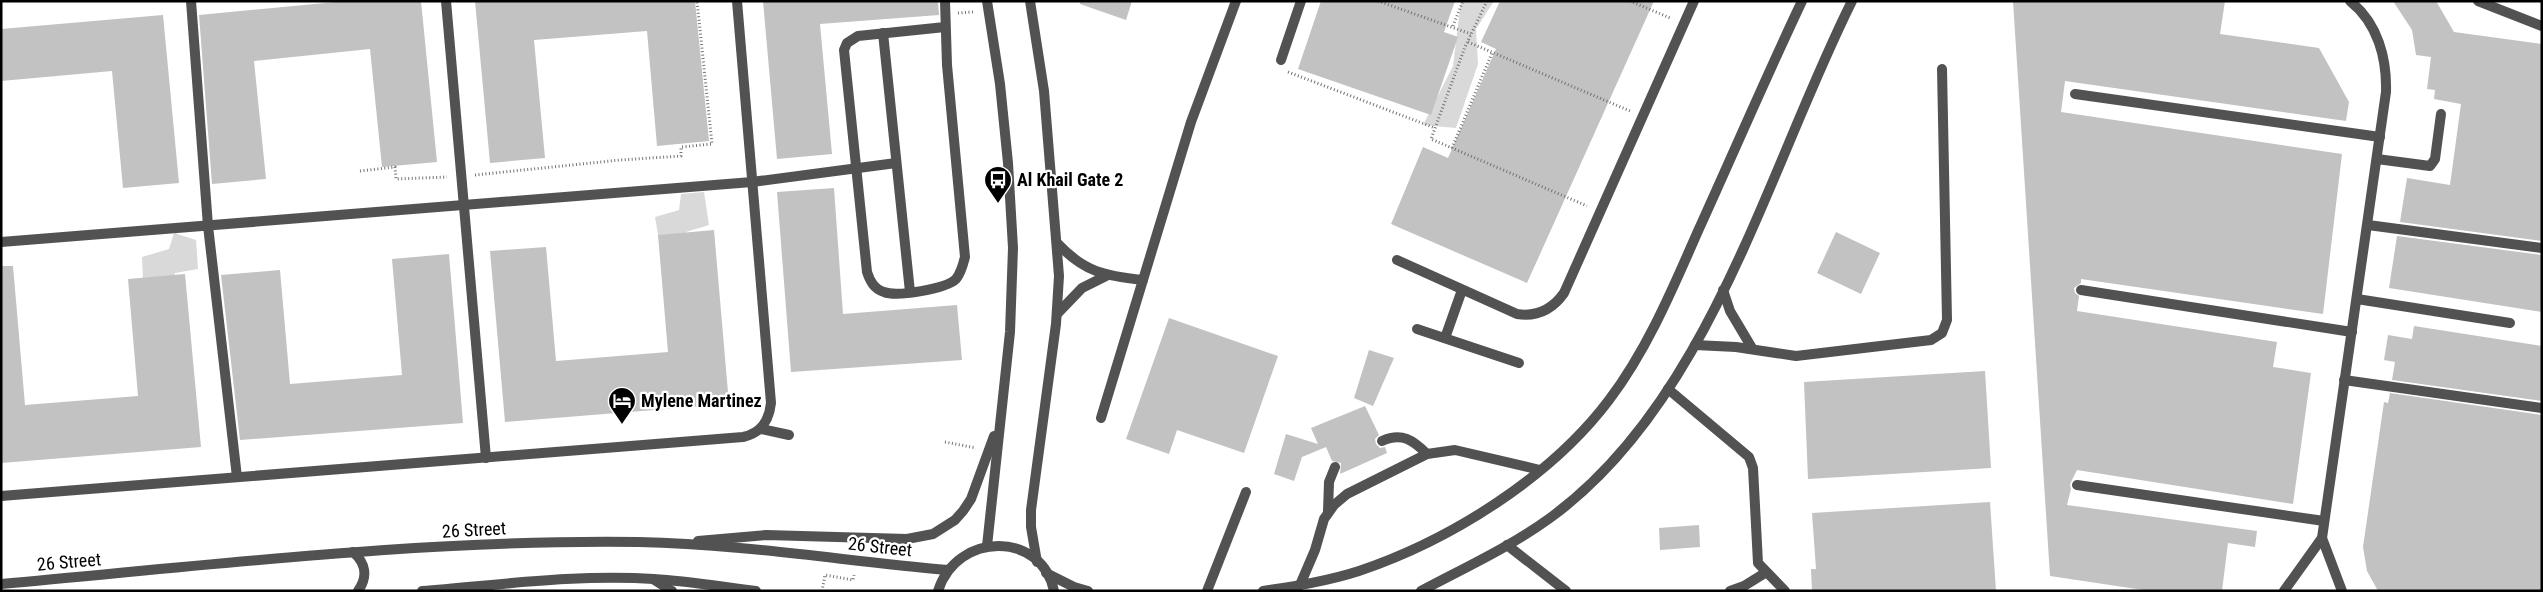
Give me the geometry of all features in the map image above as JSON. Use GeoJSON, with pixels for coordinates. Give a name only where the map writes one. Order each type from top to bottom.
{"type":"FeatureCollection","features":[{"type":"Feature","properties":{"kind":"street"},"geometry":{"type":"LineString","coordinates":[[191,1],[208,226],[237,477]]}},
{"type":"Feature","properties":{"kind":"street"},"geometry":{"type":"LineString","coordinates":[[446,1],[486,458]]}},
{"type":"Feature","properties":{"kind":"street"},"geometry":{"type":"LineString","coordinates":[[1,496],[743,438],[760,429],[770,412],[771,402],[737,1]]}},
{"type":"Feature","properties":{"kind":"street"},"geometry":{"type":"LineString","coordinates":[[945,1],[945,27],[965,257],[961,272],[951,283],[944,286],[891,294],[882,292],[870,280],[844,50],[852,38],[945,27]]}},
{"type":"Feature","properties":{"kind":"street"},"geometry":{"type":"LineString","coordinates":[[1030,1],[1044,91],[1059,276],[1057,314],[1031,510],[1031,528],[1037,562]]}},
{"type":"Feature","properties":{"kind":"street"},"geometry":{"type":"LineString","coordinates":[[1101,418],[1191,122],[1236,1]]}},
{"type":"Feature","properties":{"kind":"street"},"geometry":{"type":"LineString","coordinates":[[1281,60],[1301,1]]}},
{"type":"Feature","properties":{"kind":"street"},"geometry":{"type":"LineString","coordinates":[[1397,260],[1517,314],[1535,315],[1544,312],[1558,301],[1564,293],[1694,1]]}},
{"type":"Feature","properties":{"kind":"street"},"geometry":{"type":"LineString","coordinates":[[1263,591],[1300,585],[1357,571],[1412,550],[1465,521],[1540,470],[1575,439],[1599,413],[1611,398],[1646,341],[1681,270],[1802,1]]}},
{"type":"Feature","properties":{"kind":"street"},"geometry":{"type":"LineString","coordinates":[[1421,591],[1507,545],[1550,518],[1590,483],[1623,449],[1668,389],[1695,345],[1723,290],[1852,1]]}},
{"type":"Feature","properties":{"kind":"street"},"geometry":{"type":"LineString","coordinates":[[2478,1],[2542,26]]}},
{"type":"Feature","properties":{"kind":"street"},"geometry":{"type":"LineString","coordinates":[[2342,591],[2322,538],[2368,225],[2380,137],[2386,72],[2377,36],[2354,3]]}},
{"type":"Feature","properties":{"kind":"street"},"geometry":{"type":"LineString","coordinates":[[987,546],[1010,332],[1013,248],[1007,154],[996,47],[988,6]]}},
{"type":"Feature","properties":{"kind":"street"},"geometry":{"type":"LineString","coordinates":[[883,33],[910,292]]}},
{"type":"Feature","properties":{"kind":"street"},"geometry":{"type":"LineString","coordinates":[[1695,345],[1752,348],[1783,356],[1796,356],[1931,340],[1942,332],[1947,320],[1942,69]]}},
{"type":"Feature","properties":{"kind":"street"},"geometry":{"type":"LineString","coordinates":[[2075,94],[2380,137]]}},
{"type":"Feature","properties":{"kind":"street"},"geometry":{"type":"LineString","coordinates":[[2377,159],[2427,166],[2432,164],[2442,114]]}},
{"type":"Feature","properties":{"kind":"street"},"geometry":{"type":"LineString","coordinates":[[1,242],[752,182],[896,163]]}},
{"type":"Feature","properties":{"kind":"street"},"geometry":{"type":"LineString","coordinates":[[2368,225],[2542,248]]}},
{"type":"Feature","properties":{"kind":"street"},"geometry":{"type":"LineString","coordinates":[[1057,243],[1080,264],[1106,276],[1143,280]]}},
{"type":"Feature","properties":{"kind":"street"},"geometry":{"type":"LineString","coordinates":[[1057,314],[1082,288],[1106,276]]}},
{"type":"Feature","properties":{"kind":"street"},"geometry":{"type":"LineString","coordinates":[[1445,338],[1462,290]]}},
{"type":"Feature","properties":{"kind":"street"},"geometry":{"type":"LineString","coordinates":[[1723,290],[1730,311],[1752,348]]}},
{"type":"Feature","properties":{"kind":"street"},"geometry":{"type":"LineString","coordinates":[[2081,290],[2352,332]]}},
{"type":"Feature","properties":{"kind":"street"},"geometry":{"type":"LineString","coordinates":[[2357,299],[2510,323]]}},
{"type":"Feature","properties":{"kind":"street"},"geometry":{"type":"LineString","coordinates":[[1417,329],[1519,363]]}},
{"type":"Feature","properties":{"kind":"street"},"geometry":{"type":"LineString","coordinates":[[2344,380],[2542,408]]}},
{"type":"Feature","properties":{"kind":"street"},"geometry":{"type":"LineString","coordinates":[[1668,389],[1749,456],[1753,468],[1756,557],[1765,573],[1785,591]]}},
{"type":"Feature","properties":{"kind":"street"},"geometry":{"type":"LineString","coordinates":[[686,544],[746,535],[827,535],[907,539],[933,534],[955,520],[964,511],[1000,421]]}},
{"type":"Feature","properties":{"kind":"street"},"geometry":{"type":"LineString","coordinates":[[760,429],[788,435]]}},
{"type":"Feature","properties":{"kind":"street"},"geometry":{"type":"LineString","coordinates":[[1382,441],[1393,437],[1409,438],[1426,454]]}},
{"type":"Feature","properties":{"kind":"street"},"geometry":{"type":"LineString","coordinates":[[1328,512],[1348,494],[1426,454],[1455,450],[1540,470]]}},
{"type":"Feature","properties":{"kind":"street"},"geometry":{"type":"LineString","coordinates":[[1300,585],[1328,512],[1329,482],[1335,467]]}},
{"type":"Feature","properties":{"kind":"street"},"geometry":{"type":"LineString","coordinates":[[2077,485],[2324,521]]}},
{"type":"Feature","properties":{"kind":"street"},"geometry":{"type":"LineString","coordinates":[[1207,591],[1246,492]]}},
{"type":"Feature","properties":{"kind":"street"},"geometry":{"type":"LineString","coordinates":[[2284,591],[2322,538]]}},
{"type":"Feature","properties":{"kind":"street","name":"26 Street"},"geometry":{"type":"LineString","coordinates":[[1,584],[353,552],[554,542],[686,544],[948,570]]}},
{"type":"Feature","properties":{"kind":"street"},"geometry":{"type":"LineString","coordinates":[[1507,545],[1566,591]]}},
{"type":"Feature","properties":{"kind":"street"},"geometry":{"type":"LineString","coordinates":[[938,591],[948,570],[965,554],[987,546],[1006,546],[1025,553],[1037,562],[1046,573],[1054,591]]}},
{"type":"Feature","properties":{"kind":"street"},"geometry":{"type":"LineString","coordinates":[[353,552],[359,557],[365,571],[358,591]]}},
{"type":"Feature","properties":{"kind":"street"},"geometry":{"type":"LineString","coordinates":[[1046,573],[1074,587],[1088,591]]}},
{"type":"Feature","properties":{"kind":"street"},"geometry":{"type":"LineString","coordinates":[[1730,591],[1744,586],[1765,573]]}},
{"type":"Feature","properties":{"kind":"street"},"geometry":{"type":"LineString","coordinates":[[422,591],[553,580],[653,579],[756,591]]}},
{"type":"Feature","properties":{"kind":"street"},"geometry":{"type":"LineString","coordinates":[[653,579],[672,591]]}},
{"type":"Feature","properties":{"kind":"path"},"geometry":{"type":"LineString","coordinates":[[360,171],[396,167],[396,179],[460,176],[620,160],[681,156],[681,147],[712,144],[697,1]]}},
{"type":"Feature","properties":{"kind":"path"},"geometry":{"type":"LineString","coordinates":[[1378,1],[1472,34]]}},
{"type":"Feature","properties":{"kind":"path"},"geometry":{"type":"LineString","coordinates":[[1453,26],[1463,1]]}},
{"type":"Feature","properties":{"kind":"path"},"geometry":{"type":"LineString","coordinates":[[1487,1],[1468,42],[1431,139],[1600,212]]}},
{"type":"Feature","properties":{"kind":"path"},"geometry":{"type":"LineString","coordinates":[[1630,1],[1684,24]]}},
{"type":"Feature","properties":{"kind":"path"},"geometry":{"type":"LineString","coordinates":[[945,14],[988,6]]}},
{"type":"Feature","properties":{"kind":"path"},"geometry":{"type":"LineString","coordinates":[[1468,42],[1642,116]]}},
{"type":"Feature","properties":{"kind":"path"},"geometry":{"type":"LineString","coordinates":[[1452,148],[1492,53]]}},
{"type":"Feature","properties":{"kind":"path"},"geometry":{"type":"LineString","coordinates":[[1281,60],[1278,68],[1435,128]]}},
{"type":"Feature","properties":{"kind":"path"},"geometry":{"type":"LineString","coordinates":[[944,442],[989,450]]}},
{"type":"Feature","properties":{"kind":"shaded area"},"geometry":{"type":"Polygon","coordinates":[[[1461,1],[1494,1],[1476,29],[1478,64],[1456,128],[1423,125],[1453,66],[1461,1]]]}},
{"type":"Feature","properties":{"kind":"shaded area"},"geometry":{"type":"Polygon","coordinates":[[[704,192],[709,225],[686,232],[681,244],[660,246],[655,217],[679,210],[681,194],[704,192]]]}},
{"type":"Feature","properties":{"kind":"shaded area"},"geometry":{"type":"Polygon","coordinates":[[[174,233],[196,240],[198,269],[175,273],[173,288],[143,283],[142,257],[169,249],[174,233]]]}},
{"type":"Feature","properties":{"kind":"building"},"geometry":{"type":"Polygon","coordinates":[[[346,1],[421,1],[437,162],[382,167],[370,49],[254,61],[266,179],[212,184],[199,15],[346,1]]]}},
{"type":"Feature","properties":{"kind":"building"},"geometry":{"type":"Polygon","coordinates":[[[475,1],[695,1],[709,141],[657,146],[647,31],[534,40],[545,158],[490,163],[475,1]]]}},
{"type":"Feature","properties":{"kind":"building"},"geometry":{"type":"Polygon","coordinates":[[[763,1],[938,1],[939,15],[820,24],[832,154],[777,159],[763,1]]]}},
{"type":"Feature","properties":{"kind":"building"},"geometry":{"type":"Polygon","coordinates":[[[1080,1],[1132,1],[1126,20],[1080,4],[1080,1]]]}},
{"type":"Feature","properties":{"kind":"building"},"geometry":{"type":"Polygon","coordinates":[[[1321,1],[1455,1],[1444,32],[1458,37],[1431,115],[1298,69],[1321,1]]]}},
{"type":"Feature","properties":{"kind":"building"},"geometry":{"type":"Polygon","coordinates":[[[1500,1],[1654,1],[1527,283],[1391,224],[1423,147],[1448,158],[1496,49],[1481,42],[1500,1]]]}},
{"type":"Feature","properties":{"kind":"building"},"geometry":{"type":"Polygon","coordinates":[[[2013,1],[2225,1],[2220,34],[2319,48],[2349,102],[2346,121],[2065,81],[2061,112],[2342,154],[2323,314],[2081,279],[2081,283],[2074,288],[2075,293],[2079,296],[2077,311],[2277,342],[2273,367],[2311,373],[2293,504],[2077,470],[2070,484],[2071,489],[2067,505],[2257,531],[2255,547],[2228,543],[2222,591],[2150,591],[2050,576],[2013,1]]]}},
{"type":"Feature","properties":{"kind":"building"},"geometry":{"type":"Polygon","coordinates":[[[2393,1],[2436,1],[2454,32],[2542,44],[2542,241],[2400,222],[2407,178],[2450,185],[2461,104],[2434,99],[2435,90],[2427,89],[2431,57],[2416,55],[2412,30],[2393,1]]]}},
{"type":"Feature","properties":{"kind":"building"},"geometry":{"type":"Polygon","coordinates":[[[163,15],[179,183],[123,188],[112,71],[1,81],[1,29],[163,15]]]}},
{"type":"Feature","properties":{"kind":"building"},"geometry":{"type":"Polygon","coordinates":[[[834,188],[843,314],[957,305],[962,360],[791,372],[777,192],[834,188]]]}},
{"type":"Feature","properties":{"kind":"building"},"geometry":{"type":"Polygon","coordinates":[[[714,230],[729,404],[505,422],[490,251],[546,247],[556,361],[668,352],[658,235],[714,230]]]}},
{"type":"Feature","properties":{"kind":"building"},"geometry":{"type":"Polygon","coordinates":[[[1836,232],[1880,253],[1861,294],[1817,273],[1836,232]]]}},
{"type":"Feature","properties":{"kind":"building"},"geometry":{"type":"Polygon","coordinates":[[[2397,236],[2542,255],[2542,312],[2389,288],[2397,236]]]}},
{"type":"Feature","properties":{"kind":"building"},"geometry":{"type":"Polygon","coordinates":[[[449,254],[463,423],[240,440],[221,275],[280,270],[290,384],[402,375],[392,259],[449,254]]]}},
{"type":"Feature","properties":{"kind":"building"},"geometry":{"type":"Polygon","coordinates":[[[1,266],[13,266],[25,405],[138,396],[128,279],[185,274],[201,447],[1,463],[1,266]]]}},
{"type":"Feature","properties":{"kind":"building"},"geometry":{"type":"Polygon","coordinates":[[[1169,318],[1278,356],[1244,453],[1177,430],[1169,454],[1126,439],[1169,318]]]}},
{"type":"Feature","properties":{"kind":"building"},"geometry":{"type":"Polygon","coordinates":[[[2414,326],[2542,346],[2542,401],[2392,380],[2395,362],[2384,360],[2388,335],[2412,339],[2414,326]]]}},
{"type":"Feature","properties":{"kind":"building"},"geometry":{"type":"Polygon","coordinates":[[[1369,350],[1394,358],[1373,406],[1354,398],[1369,350]]]}},
{"type":"Feature","properties":{"kind":"building"},"geometry":{"type":"Polygon","coordinates":[[[1985,371],[1991,468],[1808,479],[1804,382],[1985,371]]]}},
{"type":"Feature","properties":{"kind":"building"},"geometry":{"type":"Polygon","coordinates":[[[2390,393],[2542,415],[2542,591],[2378,591],[2367,571],[2363,547],[2384,402],[2388,403],[2390,393]]]}},
{"type":"Feature","properties":{"kind":"building"},"geometry":{"type":"Polygon","coordinates":[[[1365,406],[1379,435],[1375,439],[1376,444],[1380,448],[1385,447],[1387,453],[1340,474],[1341,463],[1332,461],[1326,447],[1302,457],[1294,481],[1274,474],[1286,434],[1318,444],[1311,428],[1365,406]]]}},
{"type":"Feature","properties":{"kind":"building"},"geometry":{"type":"Polygon","coordinates":[[[1990,502],[1996,591],[1812,591],[1811,569],[1816,569],[1812,513],[1990,502]]]}},
{"type":"Feature","properties":{"kind":"building"},"geometry":{"type":"Polygon","coordinates":[[[1699,525],[1700,547],[1660,550],[1659,528],[1699,525]]]}},
{"type":"Feature","properties":{"kind":"place","name":"Al Khail Gate 2"},"geometry":{"type":"Point","coordinates":[998,204]}},
{"type":"Feature","properties":{"kind":"place","name":"Mylene Martinez"},"geometry":{"type":"Point","coordinates":[622,425]}}]}
